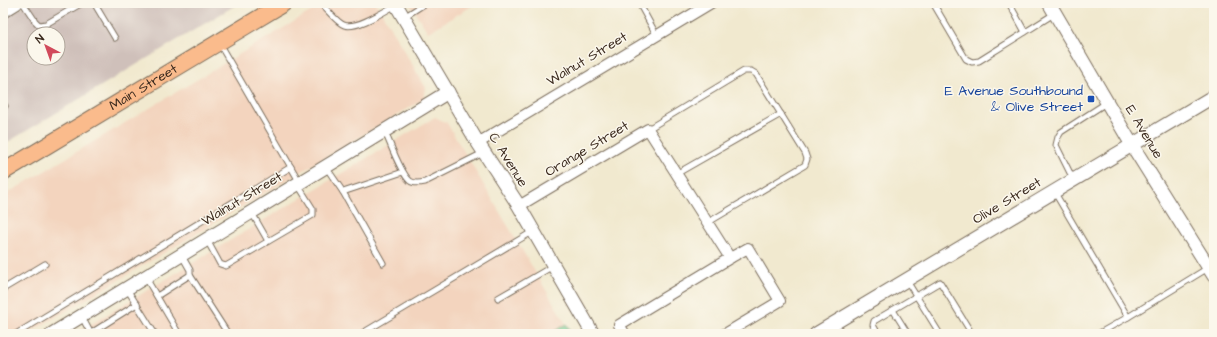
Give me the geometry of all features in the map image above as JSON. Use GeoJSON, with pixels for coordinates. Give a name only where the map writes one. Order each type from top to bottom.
{"type":"FeatureCollection","features":[{"type":"Feature","properties":{"kind":"main road","name":"Main Street"},"geometry":{"type":"LineString","coordinates":[[3,172],[284,3]]}},
{"type":"Feature","properties":{"kind":"street"},"geometry":{"type":"LineString","coordinates":[[3,11],[16,3]]}},
{"type":"Feature","properties":{"kind":"street","name":"Walnut Street"},"geometry":{"type":"LineString","coordinates":[[481,148],[711,3]]}},
{"type":"Feature","properties":{"kind":"street","name":"C Avenue"},"geometry":{"type":"LineString","coordinates":[[396,4],[481,148],[519,206],[593,334]]}},
{"type":"Feature","properties":{"kind":"street","name":"E Avenue"},"geometry":{"type":"LineString","coordinates":[[1052,8],[1132,145],[1212,272]]}},
{"type":"Feature","properties":{"kind":"street","name":"Walnut Street"},"geometry":{"type":"LineString","coordinates":[[52,334],[448,92]]}},
{"type":"Feature","properties":{"kind":"street","name":"Olive Street"},"geometry":{"type":"LineString","coordinates":[[816,334],[1214,96]]}},
{"type":"Feature","properties":{"kind":"street"},"geometry":{"type":"LineString","coordinates":[[648,129],[730,258]]}},
{"type":"Feature","properties":{"kind":"street","name":"Orange Street"},"geometry":{"type":"LineString","coordinates":[[519,206],[648,129]]}},
{"type":"Feature","properties":{"kind":"street"},"geometry":{"type":"LineString","coordinates":[[625,334],[619,325],[748,248],[780,301],[725,334]]}},
{"type":"Feature","properties":{"kind":"lane"},"geometry":{"type":"LineString","coordinates":[[23,3],[39,25],[46,24],[82,3]]}},
{"type":"Feature","properties":{"kind":"lane"},"geometry":{"type":"LineString","coordinates":[[94,3],[115,38]]}},
{"type":"Feature","properties":{"kind":"lane"},"geometry":{"type":"LineString","coordinates":[[321,3],[344,25],[353,25],[369,19],[396,4]]}},
{"type":"Feature","properties":{"kind":"lane"},"geometry":{"type":"LineString","coordinates":[[639,3],[657,36]]}},
{"type":"Feature","properties":{"kind":"lane"},"geometry":{"type":"LineString","coordinates":[[933,3],[966,59],[972,62],[979,61],[1025,32],[1052,8]]}},
{"type":"Feature","properties":{"kind":"lane"},"geometry":{"type":"LineString","coordinates":[[1009,3],[1025,32]]}},
{"type":"Feature","properties":{"kind":"lane"},"geometry":{"type":"LineString","coordinates":[[404,17],[424,4]]}},
{"type":"Feature","properties":{"kind":"lane"},"geometry":{"type":"LineString","coordinates":[[206,240],[220,264],[226,266],[312,215],[313,209],[298,183],[291,167],[219,42]]}},
{"type":"Feature","properties":{"kind":"lane"},"geometry":{"type":"LineString","coordinates":[[648,129],[744,71],[751,71],[756,74],[808,159],[805,165],[708,223]]}},
{"type":"Feature","properties":{"kind":"lane"},"geometry":{"type":"LineString","coordinates":[[1073,180],[1056,144],[1058,136],[1061,132],[1107,103]]}},
{"type":"Feature","properties":{"kind":"lane"},"geometry":{"type":"LineString","coordinates":[[676,174],[781,114]]}},
{"type":"Feature","properties":{"kind":"lane"},"geometry":{"type":"LineString","coordinates":[[384,131],[403,172],[410,181],[416,183],[425,182],[481,148]]}},
{"type":"Feature","properties":{"kind":"lane"},"geometry":{"type":"LineString","coordinates":[[326,166],[343,192],[383,263]]}},
{"type":"Feature","properties":{"kind":"lane"},"geometry":{"type":"LineString","coordinates":[[16,334],[291,167]]}},
{"type":"Feature","properties":{"kind":"lane"},"geometry":{"type":"LineString","coordinates":[[343,192],[403,172]]}},
{"type":"Feature","properties":{"kind":"lane"},"geometry":{"type":"LineString","coordinates":[[1054,192],[1128,317]]}},
{"type":"Feature","properties":{"kind":"lane"},"geometry":{"type":"LineString","coordinates":[[252,212],[268,241]]}},
{"type":"Feature","properties":{"kind":"lane"},"geometry":{"type":"LineString","coordinates":[[361,334],[533,231]]}},
{"type":"Feature","properties":{"kind":"lane"},"geometry":{"type":"LineString","coordinates":[[181,255],[190,270],[190,275],[228,334]]}},
{"type":"Feature","properties":{"kind":"lane"},"geometry":{"type":"LineString","coordinates":[[3,289],[45,264]]}},
{"type":"Feature","properties":{"kind":"lane"},"geometry":{"type":"LineString","coordinates":[[498,298],[553,266]]}},
{"type":"Feature","properties":{"kind":"lane"},"geometry":{"type":"LineString","coordinates":[[1098,334],[1212,272]]}},
{"type":"Feature","properties":{"kind":"lane"},"geometry":{"type":"LineString","coordinates":[[157,296],[190,275]]}},
{"type":"Feature","properties":{"kind":"lane"},"geometry":{"type":"LineString","coordinates":[[146,277],[179,334]]}},
{"type":"Feature","properties":{"kind":"lane"},"geometry":{"type":"LineString","coordinates":[[906,280],[940,334]]}},
{"type":"Feature","properties":{"kind":"lane"},"geometry":{"type":"LineString","coordinates":[[878,334],[872,323],[916,295],[938,282],[941,282],[972,334]]}},
{"type":"Feature","properties":{"kind":"lane"},"geometry":{"type":"LineString","coordinates":[[127,288],[155,334]]}},
{"type":"Feature","properties":{"kind":"lane"},"geometry":{"type":"LineString","coordinates":[[81,316],[91,334],[137,304]]}},
{"type":"Feature","properties":{"kind":"lane"},"geometry":{"type":"LineString","coordinates":[[893,310],[908,334]]}},
{"type":"Feature","properties":{"kind":"shaded area"},"geometry":{"type":"Polygon","coordinates":[[[29,3],[239,3],[3,145],[3,19],[29,3]]]}},
{"type":"Feature","properties":{"kind":"shaded area"},"geometry":{"type":"Polygon","coordinates":[[[325,3],[376,3],[426,88],[424,99],[27,334],[3,334],[3,196],[325,3]]]}},
{"type":"Feature","properties":{"kind":"shaded area"},"geometry":{"type":"Polygon","coordinates":[[[409,3],[477,3],[428,32],[409,3]]]}},
{"type":"Feature","properties":{"kind":"shaded area"},"geometry":{"type":"Polygon","coordinates":[[[435,117],[447,123],[566,324],[550,334],[75,334],[435,117]]]}},
{"type":"Feature","properties":{"kind":"green space"},"geometry":{"type":"Polygon","coordinates":[[[566,324],[572,334],[550,334],[566,324]]]}},
{"type":"Feature","properties":{"kind":"place","name":"E Avenue Southbound & Olive Street"},"geometry":{"type":"Point","coordinates":[1091,99]}}]}
